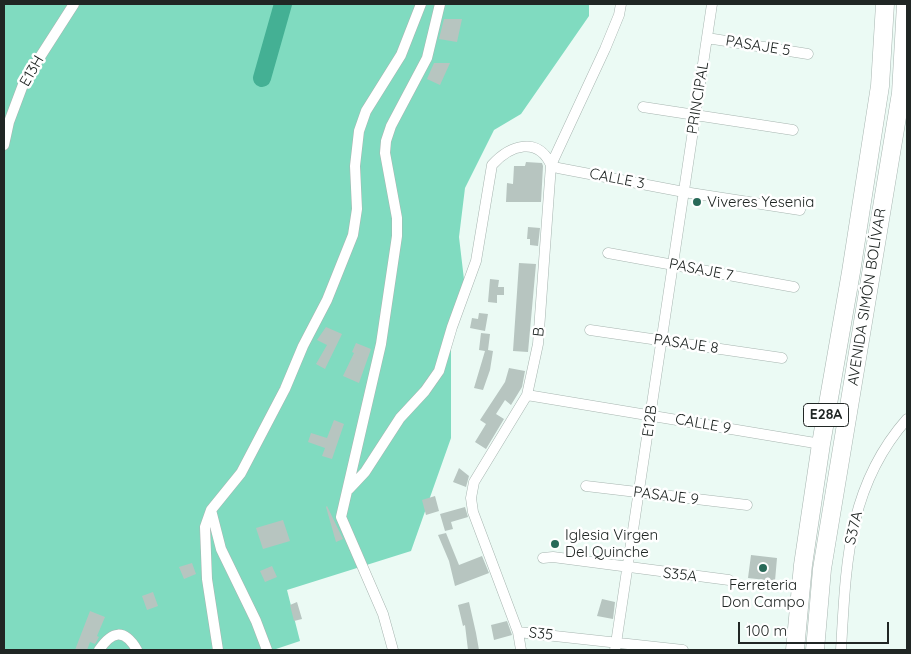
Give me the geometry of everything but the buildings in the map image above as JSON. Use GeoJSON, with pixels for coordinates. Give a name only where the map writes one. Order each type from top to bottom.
{"type":"FeatureCollection","features":[{"type":"Feature","properties":{"kind":"highway","name":"AVENIDA SIMÓN BOLÍVAR"},"geometry":{"type":"LineString","coordinates":[[794,650],[803,565],[821,444],[866,181],[880,86],[885,4]]}},
{"type":"Feature","properties":{"kind":"highway","name":"AVENIDA SIMÓN BOLÍVAR"},"geometry":{"type":"LineString","coordinates":[[815,650],[822,569],[901,93],[906,4]]}},
{"type":"Feature","properties":{"kind":"highway"},"geometry":{"type":"LineString","coordinates":[[866,181],[864,218],[871,224],[879,221]]}},
{"type":"Feature","properties":{"kind":"street","name":"E13H"},"geometry":{"type":"LineString","coordinates":[[4,145],[9,122],[24,82],[74,4]]}},
{"type":"Feature","properties":{"kind":"street"},"geometry":{"type":"LineString","coordinates":[[218,650],[207,579],[205,527],[211,510],[241,473],[285,389],[303,346],[327,300],[353,235],[357,208],[355,166],[359,130],[366,111],[402,55],[421,4]]}},
{"type":"Feature","properties":{"kind":"street"},"geometry":{"type":"LineString","coordinates":[[393,650],[383,614],[341,517],[381,344],[398,236],[397,218],[385,153],[386,141],[391,126],[427,58],[440,4]]}},
{"type":"Feature","properties":{"kind":"street","name":"B"},"geometry":{"type":"LineString","coordinates":[[521,650],[518,632],[472,512],[471,498],[474,482],[527,395],[538,344],[551,165],[605,49],[621,4]]}},
{"type":"Feature","properties":{"kind":"street","name":"PRINCIPAL"},"geometry":{"type":"LineString","coordinates":[[684,192],[712,4]]}},
{"type":"Feature","properties":{"kind":"street","name":"PASAJE 5"},"geometry":{"type":"LineString","coordinates":[[707,38],[808,54]]}},
{"type":"Feature","properties":{"kind":"street"},"geometry":{"type":"LineString","coordinates":[[644,107],[793,130]]}},
{"type":"Feature","properties":{"kind":"street"},"geometry":{"type":"LineString","coordinates":[[348,490],[365,472],[386,438],[425,391],[438,371],[476,261],[492,165],[502,154],[517,148],[530,147],[546,154],[551,165]]}},
{"type":"Feature","properties":{"kind":"street","name":"CALLE 3"},"geometry":{"type":"LineString","coordinates":[[551,165],[558,168],[684,192],[800,210]]}},
{"type":"Feature","properties":{"kind":"street","name":"E12B"},"geometry":{"type":"LineString","coordinates":[[615,646],[640,492],[684,192]]}},
{"type":"Feature","properties":{"kind":"street","name":"PASAJE 7"},"geometry":{"type":"LineString","coordinates":[[608,253],[794,287]]}},
{"type":"Feature","properties":{"kind":"street","name":"PASAJE 8"},"geometry":{"type":"LineString","coordinates":[[590,330],[782,358]]}},
{"type":"Feature","properties":{"kind":"street","name":"CALLE 9"},"geometry":{"type":"LineString","coordinates":[[527,395],[821,444]]}},
{"type":"Feature","properties":{"kind":"street","name":"S37A"},"geometry":{"type":"LineString","coordinates":[[841,650],[844,581],[853,524],[868,478],[907,419]]}},
{"type":"Feature","properties":{"kind":"street","name":"PASAJE 9"},"geometry":{"type":"LineString","coordinates":[[586,486],[747,505]]}},
{"type":"Feature","properties":{"kind":"street"},"geometry":{"type":"LineString","coordinates":[[211,510],[220,550],[256,621],[267,650]]}},
{"type":"Feature","properties":{"kind":"street","name":"S35A"},"geometry":{"type":"LineString","coordinates":[[543,558],[553,557],[729,580]]}},
{"type":"Feature","properties":{"kind":"street","name":"S35"},"geometry":{"type":"LineString","coordinates":[[518,632],[615,646],[683,650]]}},
{"type":"Feature","properties":{"kind":"street"},"geometry":{"type":"LineString","coordinates":[[99,650],[108,637],[115,634],[124,636],[137,650]]}},
{"type":"Feature","properties":{"kind":"green space"},"geometry":{"type":"Polygon","coordinates":[[[4,4],[589,4],[589,16],[521,114],[494,130],[465,188],[459,237],[465,288],[451,348],[451,438],[411,551],[287,590],[300,641],[273,650],[4,650],[4,4]]]}},
{"type":"Feature","properties":{"kind":"waterway"},"geometry":{"type":"LineString","coordinates":[[262,78],[283,4]]}},
{"type":"Feature","properties":{"kind":"place","name":"Viveres Yesenia"},"geometry":{"type":"Point","coordinates":[697,202]}},
{"type":"Feature","properties":{"kind":"place","name":"Iglesia Virgen Del Quinche"},"geometry":{"type":"Point","coordinates":[555,544]}},
{"type":"Feature","properties":{"kind":"place","name":"Ferreteria Don Campo"},"geometry":{"type":"Point","coordinates":[763,568]}}]}
